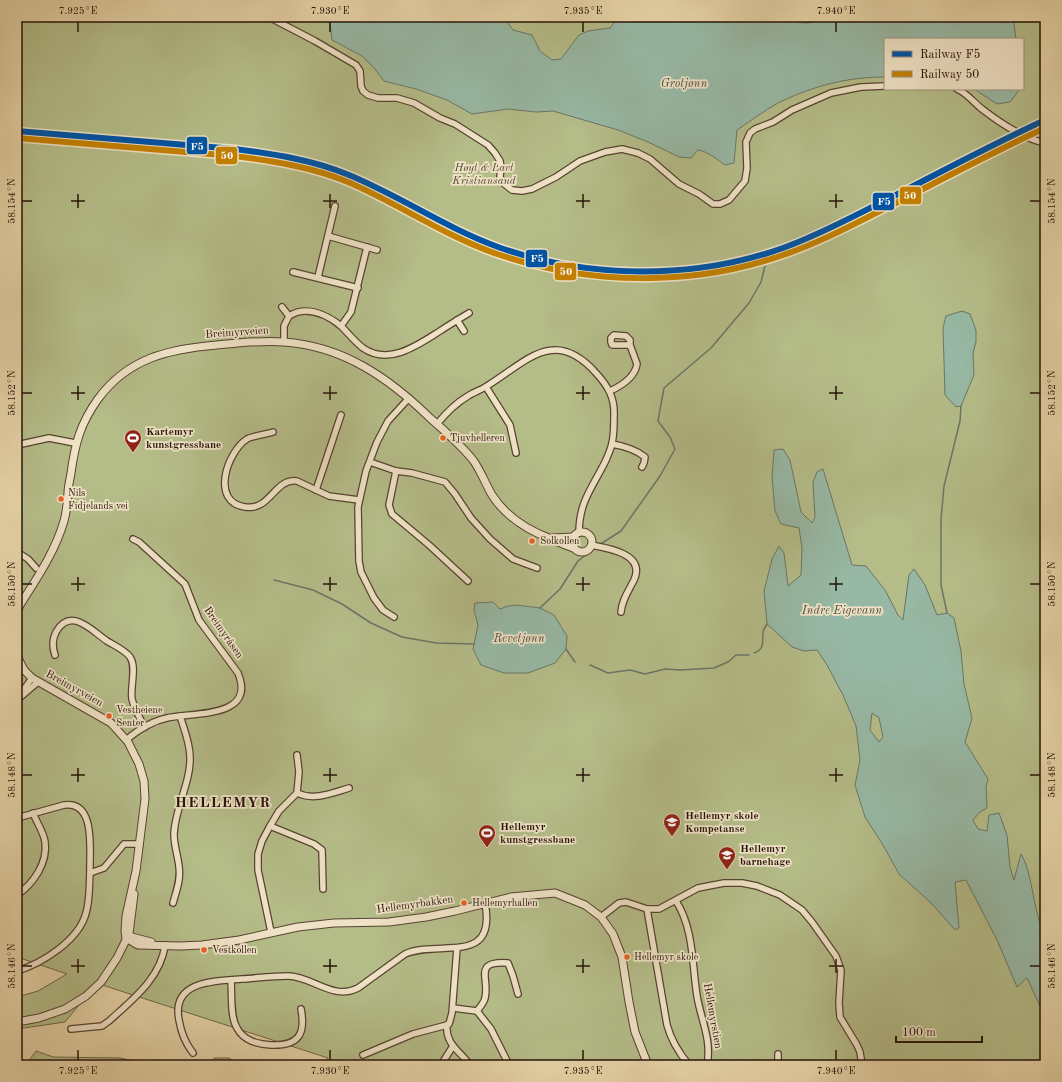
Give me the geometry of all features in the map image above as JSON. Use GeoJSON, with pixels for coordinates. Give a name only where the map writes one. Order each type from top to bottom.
{"type":"FeatureCollection","features":[{"type":"Feature","properties":{"kind":"street"},"geometry":{"type":"LineString","coordinates":[[269,17],[315,41],[356,65],[360,71],[361,86],[368,95],[378,98],[398,98],[414,103],[440,118],[456,124],[484,142],[495,153],[500,161],[500,177],[502,182],[509,188],[516,191],[532,189],[556,177],[580,161],[605,152],[622,149],[646,156],[684,187],[699,194],[713,204],[720,204],[733,196],[745,181],[748,168],[746,142],[750,133],[773,122],[787,112],[831,93],[861,87],[884,86]]}},
{"type":"Feature","properties":{"kind":"street"},"geometry":{"type":"LineString","coordinates":[[959,90],[981,109],[1019,133],[1030,139],[1045,143]]}},
{"type":"Feature","properties":{"kind":"street"},"geometry":{"type":"LineString","coordinates":[[318,277],[336,206]]}},
{"type":"Feature","properties":{"kind":"street"},"geometry":{"type":"LineString","coordinates":[[328,236],[377,250]]}},
{"type":"Feature","properties":{"kind":"street"},"geometry":{"type":"LineString","coordinates":[[341,326],[351,312],[367,247]]}},
{"type":"Feature","properties":{"kind":"street"},"geometry":{"type":"LineString","coordinates":[[293,272],[358,288]]}},
{"type":"Feature","properties":{"kind":"street"},"geometry":{"type":"LineString","coordinates":[[282,307],[289,316]]}},
{"type":"Feature","properties":{"kind":"street"},"geometry":{"type":"LineString","coordinates":[[284,342],[284,326],[289,316],[301,312],[317,312],[330,317],[363,348],[374,353],[388,355],[402,352],[414,347],[469,313]]}},
{"type":"Feature","properties":{"kind":"street"},"geometry":{"type":"LineString","coordinates":[[457,320],[464,331]]}},
{"type":"Feature","properties":{"kind":"street","name":"Breimyrveien"},"geometry":{"type":"LineString","coordinates":[[17,613],[52,552],[64,521],[75,444],[82,424],[88,413],[103,392],[122,374],[149,358],[175,350],[197,347],[245,342],[284,342],[323,349],[351,360],[382,377],[409,398],[460,446],[473,460],[481,472],[492,495],[508,514],[529,530],[574,548]]}},
{"type":"Feature","properties":{"kind":"street"},"geometry":{"type":"LineString","coordinates":[[610,392],[623,385],[637,367],[635,356],[630,345]]}},
{"type":"Feature","properties":{"kind":"street"},"geometry":{"type":"LineString","coordinates":[[437,424],[458,402],[486,387],[530,357],[541,352],[553,350],[568,352],[585,361],[598,375],[610,392],[614,409],[612,444],[601,471],[584,501],[580,514],[577,535],[572,542],[574,548],[582,552],[587,550],[591,545],[590,537],[585,533],[577,535]]}},
{"type":"Feature","properties":{"kind":"street"},"geometry":{"type":"LineString","coordinates":[[486,387],[510,426],[516,453]]}},
{"type":"Feature","properties":{"kind":"street"},"geometry":{"type":"LineString","coordinates":[[394,617],[382,610],[374,598],[360,569],[358,526],[359,500],[377,442],[385,427],[409,398]]}},
{"type":"Feature","properties":{"kind":"street"},"geometry":{"type":"LineString","coordinates":[[316,490],[341,415]]}},
{"type":"Feature","properties":{"kind":"street"},"geometry":{"type":"LineString","coordinates":[[273,432],[248,438],[235,452],[229,464],[224,481],[225,490],[230,498],[237,504],[242,506],[257,507],[281,485],[292,480],[329,496],[359,500]]}},
{"type":"Feature","properties":{"kind":"street"},"geometry":{"type":"LineString","coordinates":[[17,445],[49,438],[75,444]]}},
{"type":"Feature","properties":{"kind":"street"},"geometry":{"type":"LineString","coordinates":[[612,444],[626,447],[645,457],[642,467]]}},
{"type":"Feature","properties":{"kind":"street"},"geometry":{"type":"LineString","coordinates":[[370,462],[396,471],[412,473],[444,482],[455,494],[471,518],[490,539],[513,559],[537,568]]}},
{"type":"Feature","properties":{"kind":"street"},"geometry":{"type":"LineString","coordinates":[[396,471],[389,505],[392,514],[429,545],[468,581]]}},
{"type":"Feature","properties":{"kind":"street","name":"Breimyrveien"},"geometry":{"type":"LineString","coordinates":[[550,539],[577,535]]}},
{"type":"Feature","properties":{"kind":"street","name":"Breimyråsen"},"geometry":{"type":"LineString","coordinates":[[126,740],[145,727],[159,720],[216,712],[228,708],[239,698],[242,689],[241,679],[235,669],[199,620],[185,584],[139,542],[133,539]]}},
{"type":"Feature","properties":{"kind":"street"},"geometry":{"type":"LineString","coordinates":[[591,545],[618,551],[630,558],[634,565],[635,576],[623,600],[621,612]]}},
{"type":"Feature","properties":{"kind":"street"},"geometry":{"type":"LineString","coordinates":[[17,552],[28,559],[36,568]]}},
{"type":"Feature","properties":{"kind":"street"},"geometry":{"type":"LineString","coordinates":[[55,655],[52,643],[55,634],[62,625],[73,621],[81,622],[87,625],[128,655],[133,662],[132,701],[145,727]]}},
{"type":"Feature","properties":{"kind":"street","name":"Breimyrveien"},"geometry":{"type":"LineString","coordinates":[[17,656],[24,670],[35,680],[107,720],[116,728],[126,740],[137,758],[144,781],[145,799],[135,877],[126,916],[126,938],[117,958],[107,974],[86,996],[54,1014],[17,1022]]}},
{"type":"Feature","properties":{"kind":"street"},"geometry":{"type":"LineString","coordinates":[[17,699],[35,680]]}},
{"type":"Feature","properties":{"kind":"street"},"geometry":{"type":"LineString","coordinates":[[173,903],[180,873],[175,830],[182,793],[189,771],[190,759],[188,743],[180,716]]}},
{"type":"Feature","properties":{"kind":"street"},"geometry":{"type":"LineString","coordinates":[[271,932],[260,880],[258,861],[262,841],[270,826],[280,811],[297,793],[299,772],[297,755]]}},
{"type":"Feature","properties":{"kind":"street"},"geometry":{"type":"LineString","coordinates":[[297,793],[312,797],[349,788]]}},
{"type":"Feature","properties":{"kind":"street"},"geometry":{"type":"LineString","coordinates":[[17,818],[68,804],[82,810],[89,827],[90,873],[88,906],[84,920],[80,927],[65,943],[47,957],[17,971]]}},
{"type":"Feature","properties":{"kind":"street"},"geometry":{"type":"LineString","coordinates":[[17,895],[30,883],[41,866],[45,856],[45,841],[33,813]]}},
{"type":"Feature","properties":{"kind":"street"},"geometry":{"type":"LineString","coordinates":[[270,826],[314,844],[322,850],[323,889]]}},
{"type":"Feature","properties":{"kind":"street"},"geometry":{"type":"LineString","coordinates":[[90,873],[104,868],[124,844],[140,844]]}},
{"type":"Feature","properties":{"kind":"street"},"geometry":{"type":"LineString","coordinates":[[601,917],[615,905],[623,902],[631,903],[647,910],[659,909],[676,901],[685,894],[702,887],[724,883],[757,886],[784,898],[802,910],[822,935],[839,962],[841,970],[839,1003],[840,1018],[857,1045],[860,1052],[862,1065]]}},
{"type":"Feature","properties":{"kind":"street","name":"Hellemyrbakken"},"geometry":{"type":"LineString","coordinates":[[126,938],[138,945],[202,945],[239,940],[271,932],[322,924],[389,922],[414,919],[455,911],[511,897],[555,893],[585,905],[601,917],[613,934],[622,957],[632,1021],[641,1050],[648,1065]]}},
{"type":"Feature","properties":{"kind":"street","name":"Hellemyrstien"},"geometry":{"type":"LineString","coordinates":[[676,901],[682,913],[692,949],[697,998],[708,1039],[709,1050],[707,1065]]}},
{"type":"Feature","properties":{"kind":"street"},"geometry":{"type":"LineString","coordinates":[[193,1053],[182,1033],[178,1011],[181,998],[188,990],[199,984],[212,981],[293,976],[335,992],[349,992],[358,988],[412,951],[457,948],[473,944],[485,931],[487,920],[485,903]]}},
{"type":"Feature","properties":{"kind":"street"},"geometry":{"type":"LineString","coordinates":[[647,910],[667,1025],[672,1040],[689,1065]]}},
{"type":"Feature","properties":{"kind":"street"},"geometry":{"type":"LineString","coordinates":[[71,1029],[102,1026],[109,1021],[154,976],[163,958],[165,945]]}},
{"type":"Feature","properties":{"kind":"street"},"geometry":{"type":"LineString","coordinates":[[363,1055],[413,1034],[449,1024],[453,1008],[457,948]]}},
{"type":"Feature","properties":{"kind":"street"},"geometry":{"type":"LineString","coordinates":[[477,1011],[485,998],[484,974],[488,966],[491,964],[508,963],[514,976],[518,994]]}},
{"type":"Feature","properties":{"kind":"street"},"geometry":{"type":"LineString","coordinates":[[231,980],[234,1024],[240,1033],[259,1044],[280,1045],[292,1042],[299,1035],[302,1026],[303,1019],[301,1009]]}},
{"type":"Feature","properties":{"kind":"street"},"geometry":{"type":"LineString","coordinates":[[453,1008],[477,1011],[491,1029],[509,1065]]}},
{"type":"Feature","properties":{"kind":"street"},"geometry":{"type":"LineString","coordinates":[[447,1025],[448,1038],[470,1065]]}},
{"type":"Feature","properties":{"kind":"street"},"geometry":{"type":"LineString","coordinates":[[442,1065],[453,1046]]}},
{"type":"Feature","properties":{"kind":"street"},"geometry":{"type":"LineString","coordinates":[[778,1054],[778,1065]]}},
{"type":"Feature","properties":{"kind":"green space","name":"Høyt & Lavt Kristiansand"},"geometry":{"type":"Polygon","coordinates":[[[17,17],[1045,17],[1045,1065],[309,1065],[325,1064],[328,1058],[96,983],[65,1022],[17,1029],[17,997],[38,991],[67,974],[17,957],[17,17]]]}},
{"type":"Feature","properties":{"kind":"green space"},"geometry":{"type":"Polygon","coordinates":[[[36,1051],[53,1057],[120,1058],[154,1065],[27,1065],[36,1051]]]}},
{"type":"Feature","properties":{"kind":"green space"},"geometry":{"type":"Polygon","coordinates":[[[214,1058],[229,1058],[240,1065],[211,1065],[214,1058]]]}},
{"type":"Feature","properties":{"kind":"water","name":"Grotjønn"},"geometry":{"type":"Polygon","coordinates":[[[324,17],[505,17],[513,30],[532,35],[540,51],[552,60],[561,59],[579,35],[588,31],[610,28],[618,17],[787,17],[797,22],[810,23],[824,17],[1013,17],[1016,38],[884,38],[884,77],[857,79],[817,87],[778,103],[737,130],[734,163],[725,165],[706,152],[698,150],[691,158],[679,157],[618,130],[553,111],[536,112],[508,109],[472,114],[447,100],[416,89],[384,81],[362,56],[332,40],[330,23],[324,17]]]}},
{"type":"Feature","properties":{"kind":"water"},"geometry":{"type":"Polygon","coordinates":[[[976,90],[1019,90],[1010,102],[997,104],[976,90]]]}},
{"type":"Feature","properties":{"kind":"water"},"geometry":{"type":"Polygon","coordinates":[[[962,311],[970,314],[976,330],[976,342],[973,353],[974,375],[961,406],[956,407],[945,395],[943,328],[946,316],[962,311]]]}},
{"type":"Feature","properties":{"kind":"water","name":"Indre Eigevann"},"geometry":{"type":"Polygon","coordinates":[[[783,449],[790,460],[801,512],[812,523],[815,517],[813,482],[817,472],[823,469],[852,565],[866,566],[885,590],[898,615],[903,620],[909,575],[914,569],[925,585],[937,615],[947,613],[954,618],[961,651],[964,684],[972,718],[965,742],[988,779],[986,787],[987,808],[980,812],[973,820],[978,829],[987,831],[989,815],[999,813],[1007,835],[1010,867],[1014,880],[1021,854],[1026,864],[1037,914],[1045,936],[1045,1017],[1027,978],[1017,987],[997,940],[966,880],[955,882],[959,928],[955,930],[932,904],[899,874],[865,817],[855,785],[860,760],[856,726],[843,695],[817,650],[804,651],[792,647],[767,624],[764,591],[772,559],[779,546],[784,553],[788,586],[801,575],[802,548],[799,528],[781,524],[775,511],[772,477],[774,450],[783,449]],[[872,713],[870,730],[879,742],[883,737],[879,718],[872,713]]]}},
{"type":"Feature","properties":{"kind":"water","name":"Revetjønn"},"geometry":{"type":"Polygon","coordinates":[[[493,602],[500,609],[516,605],[540,608],[554,615],[567,636],[566,649],[555,663],[528,673],[504,673],[481,665],[473,649],[478,625],[474,610],[475,603],[493,602]]]}},
{"type":"Feature","properties":{"kind":"waterway"},"geometry":{"type":"LineString","coordinates":[[599,545],[621,531],[660,476],[675,449],[670,437],[658,421],[664,388],[711,348],[749,303],[761,282],[765,266]]}},
{"type":"Feature","properties":{"kind":"waterway"},"geometry":{"type":"LineString","coordinates":[[947,613],[941,585],[941,519],[944,486],[960,421],[961,406]]}},
{"type":"Feature","properties":{"kind":"waterway"},"geometry":{"type":"LineString","coordinates":[[540,608],[560,589],[578,561],[595,548]]}},
{"type":"Feature","properties":{"kind":"waterway"},"geometry":{"type":"LineString","coordinates":[[274,580],[313,590],[342,604],[371,623],[402,637],[436,643],[474,644]]}},
{"type":"Feature","properties":{"kind":"waterway"},"geometry":{"type":"LineString","coordinates":[[754,653],[761,648],[763,643],[763,631],[767,624]]}},
{"type":"Feature","properties":{"kind":"waterway"},"geometry":{"type":"LineString","coordinates":[[566,649],[575,662]]}},
{"type":"Feature","properties":{"kind":"waterway"},"geometry":{"type":"LineString","coordinates":[[590,665],[608,673],[630,670],[645,674],[665,669],[680,670],[714,668],[728,662],[736,655],[749,655]]}},
{"type":"Feature","properties":{"kind":"rail line","name":"F5"},"geometry":{"type":"LineString","coordinates":[[17,131],[235,149],[293,158],[321,165],[368,183],[460,231],[498,247],[532,258],[568,265],[604,270],[640,272],[713,266],[749,258],[783,248],[835,226],[1045,120]]}},
{"type":"Feature","properties":{"kind":"rail line","name":"50"},"geometry":{"type":"LineString","coordinates":[[17,138],[234,156],[292,165],[320,172],[348,182],[440,229],[478,247],[497,254],[567,272],[640,278],[677,277],[713,273],[783,255],[848,227],[1045,128]]}},
{"type":"Feature","properties":{"kind":"place","name":"Tjuvhelleren"},"geometry":{"type":"Point","coordinates":[443,438]}},
{"type":"Feature","properties":{"kind":"place","name":"Kartemyr kunstgressbane"},"geometry":{"type":"Point","coordinates":[133,453]}},
{"type":"Feature","properties":{"kind":"place","name":"Nils Fidjelands vei"},"geometry":{"type":"Point","coordinates":[61,499]}},
{"type":"Feature","properties":{"kind":"place","name":"Solkollen"},"geometry":{"type":"Point","coordinates":[532,541]}},
{"type":"Feature","properties":{"kind":"place","name":"Vestheiene Senter"},"geometry":{"type":"Point","coordinates":[109,716]}},
{"type":"Feature","properties":{"kind":"place","name":"Hellemyr skole Kompetanse"},"geometry":{"type":"Point","coordinates":[672,837]}},
{"type":"Feature","properties":{"kind":"place","name":"Hellemyr kunstgressbane"},"geometry":{"type":"Point","coordinates":[487,848]}},
{"type":"Feature","properties":{"kind":"place","name":"Hellemyr barnehage"},"geometry":{"type":"Point","coordinates":[727,870]}},
{"type":"Feature","properties":{"kind":"place","name":"Hellemyrhallen"},"geometry":{"type":"Point","coordinates":[464,903]}},
{"type":"Feature","properties":{"kind":"place","name":"Vestkollen"},"geometry":{"type":"Point","coordinates":[204,950]}},
{"type":"Feature","properties":{"kind":"place","name":"Hellemyr skole"},"geometry":{"type":"Point","coordinates":[627,957]}},
{"type":"Feature","properties":{"kind":"district","name":"HELLEMYR"},"geometry":{"type":"Point","coordinates":[223,803]}}]}
